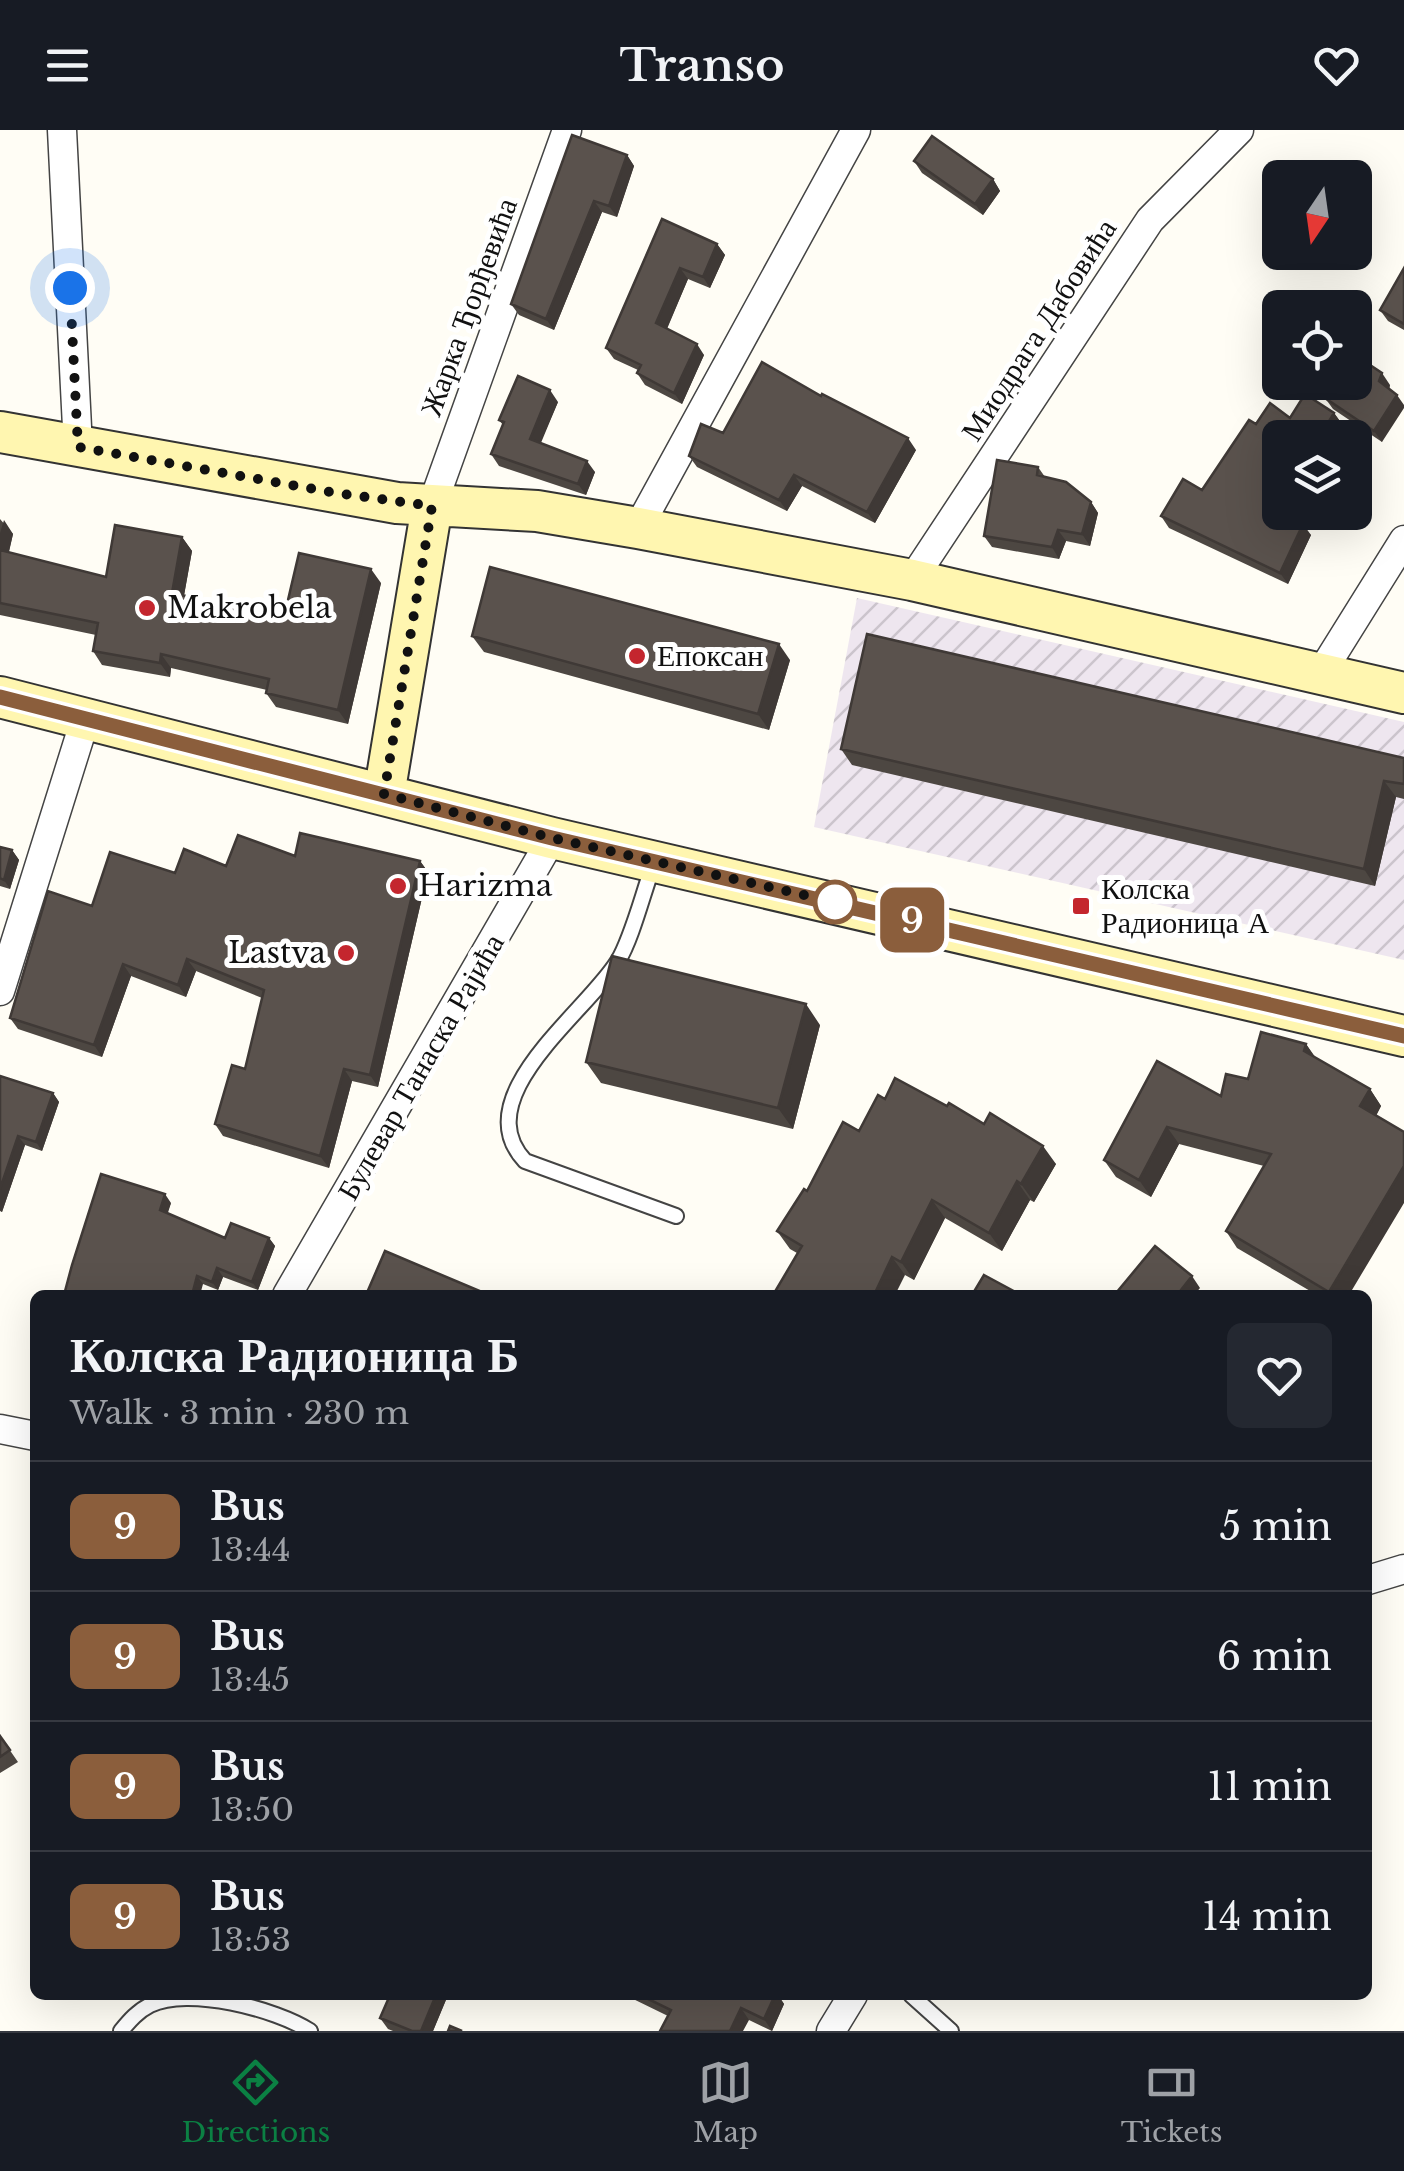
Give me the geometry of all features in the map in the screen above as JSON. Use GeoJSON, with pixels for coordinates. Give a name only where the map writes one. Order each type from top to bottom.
{"type":"FeatureCollection","features":[{"type":"Feature","properties":{"kind":"street"},"geometry":{"type":"LineString","coordinates":[[62,130],[78,447]]}},
{"type":"Feature","properties":{"kind":"street","name":"Жарка Ђорђевића"},"geometry":{"type":"LineString","coordinates":[[432,506],[567,130]]}},
{"type":"Feature","properties":{"kind":"street"},"geometry":{"type":"LineString","coordinates":[[638,528],[856,130]]}},
{"type":"Feature","properties":{"kind":"street","name":"Миодрага Дабовића"},"geometry":{"type":"LineString","coordinates":[[912,580],[1150,220],[1239,130]]}},
{"type":"Feature","properties":{"kind":"street"},"geometry":{"type":"LineString","coordinates":[[0,432],[336,493],[432,506],[537,511],[638,528],[912,580],[1404,693]]}},
{"type":"Feature","properties":{"kind":"street"},"geometry":{"type":"LineString","coordinates":[[384,794],[432,506]]}},
{"type":"Feature","properties":{"kind":"street"},"geometry":{"type":"LineString","coordinates":[[1321,673],[1404,540]]}},
{"type":"Feature","properties":{"kind":"street"},"geometry":{"type":"LineString","coordinates":[[0,697],[552,838],[1404,1036]]}},
{"type":"Feature","properties":{"kind":"street"},"geometry":{"type":"LineString","coordinates":[[0,991],[85,720]]}},
{"type":"Feature","properties":{"kind":"street","name":"Булевар Танаска Рајића"},"geometry":{"type":"LineString","coordinates":[[290,1290],[552,838]]}},
{"type":"Feature","properties":{"kind":"street"},"geometry":{"type":"LineString","coordinates":[[0,1429],[30,1435]]}},
{"type":"Feature","properties":{"kind":"street"},"geometry":{"type":"LineString","coordinates":[[1372,1579],[1404,1569]]}},
{"type":"Feature","properties":{"kind":"street"},"geometry":{"type":"LineString","coordinates":[[832,2031],[850,2000]]}},
{"type":"Feature","properties":{"kind":"lane"},"geometry":{"type":"LineString","coordinates":[[654,861],[619,960],[518,1080],[510,1113],[510,1136],[514,1150],[525,1161],[676,1216]]}},
{"type":"Feature","properties":{"kind":"lane"},"geometry":{"type":"LineString","coordinates":[[619,960],[636,965]]}},
{"type":"Feature","properties":{"kind":"lane"},"geometry":{"type":"LineString","coordinates":[[121,2031],[131,2018],[152,2004],[173,2000]]}},
{"type":"Feature","properties":{"kind":"lane"},"geometry":{"type":"LineString","coordinates":[[207,2000],[246,2006],[310,2031]]}},
{"type":"Feature","properties":{"kind":"lane"},"geometry":{"type":"LineString","coordinates":[[917,2000],[951,2031]]}},
{"type":"Feature","properties":{"kind":"shaded area"},"geometry":{"type":"Polygon","coordinates":[[[857,598],[1404,722],[1404,960],[814,827],[857,598]]]}},
{"type":"Feature","properties":{"kind":"building"},"geometry":{"type":"Polygon","coordinates":[[[572,135],[627,155],[609,206],[594,201],[546,319],[511,304],[572,135]]]}},
{"type":"Feature","properties":{"kind":"building"},"geometry":{"type":"Polygon","coordinates":[[[932,136],[993,179],[975,204],[914,161],[932,136]]]}},
{"type":"Feature","properties":{"kind":"building"},"geometry":{"type":"Polygon","coordinates":[[[662,219],[717,244],[703,277],[680,268],[656,323],[697,344],[674,393],[637,373],[641,365],[606,348],[662,219]]]}},
{"type":"Feature","properties":{"kind":"building"},"geometry":{"type":"Polygon","coordinates":[[[1404,268],[1404,324],[1380,310],[1404,268]]]}},
{"type":"Feature","properties":{"kind":"building"},"geometry":{"type":"Polygon","coordinates":[[[762,362],[908,438],[867,512],[794,475],[779,500],[689,456],[701,424],[723,433],[762,362]]]}},
{"type":"Feature","properties":{"kind":"building"},"geometry":{"type":"Polygon","coordinates":[[[1372,366],[1382,373],[1379,381],[1397,395],[1374,431],[1372,420],[1358,420],[1328,400],[1372,400],[1372,366]]]}},
{"type":"Feature","properties":{"kind":"building"},"geometry":{"type":"Polygon","coordinates":[[[518,376],[550,390],[530,439],[587,461],[578,484],[491,454],[504,422],[499,420],[518,376]]]}},
{"type":"Feature","properties":{"kind":"building"},"geometry":{"type":"Polygon","coordinates":[[[1301,400],[1314,400],[1334,413],[1330,420],[1262,420],[1262,530],[1300,530],[1280,573],[1161,516],[1183,479],[1202,490],[1249,420],[1256,424],[1270,403],[1290,418],[1301,400]]]}},
{"type":"Feature","properties":{"kind":"building"},"geometry":{"type":"Polygon","coordinates":[[[997,460],[1038,467],[1037,475],[1066,482],[1091,502],[1082,534],[1058,530],[1052,547],[984,536],[997,460]]]}},
{"type":"Feature","properties":{"kind":"building"},"geometry":{"type":"Polygon","coordinates":[[[115,525],[182,537],[172,593],[284,617],[299,553],[371,569],[338,710],[266,693],[269,679],[161,654],[160,663],[93,651],[98,623],[0,603],[0,550],[106,577],[115,525]]]}},
{"type":"Feature","properties":{"kind":"building","name":"Епоксан"},"geometry":{"type":"Polygon","coordinates":[[[490,567],[779,644],[758,714],[472,636],[490,567]]]}},
{"type":"Feature","properties":{"kind":"building"},"geometry":{"type":"Polygon","coordinates":[[[867,634],[1404,758],[1404,784],[1384,781],[1364,869],[841,749],[867,634]]]}},
{"type":"Feature","properties":{"kind":"building"},"geometry":{"type":"Polygon","coordinates":[[[300,833],[420,861],[370,1075],[344,1069],[320,1156],[215,1124],[232,1065],[245,1069],[264,990],[187,959],[178,985],[123,964],[94,1045],[10,1018],[48,891],[92,906],[110,852],[175,873],[184,849],[226,866],[238,835],[295,856],[300,833]]]}},
{"type":"Feature","properties":{"kind":"building"},"geometry":{"type":"Polygon","coordinates":[[[0,847],[12,850],[4,880],[0,878],[0,847]]]}},
{"type":"Feature","properties":{"kind":"building"},"geometry":{"type":"Polygon","coordinates":[[[612,956],[806,1004],[778,1108],[586,1062],[612,956]]]}},
{"type":"Feature","properties":{"kind":"building"},"geometry":{"type":"Polygon","coordinates":[[[1261,1032],[1306,1044],[1304,1051],[1370,1089],[1360,1106],[1404,1132],[1404,1166],[1330,1290],[1226,1231],[1271,1154],[1167,1127],[1139,1180],[1104,1160],[1157,1061],[1221,1096],[1226,1074],[1248,1079],[1261,1032]]]}},
{"type":"Feature","properties":{"kind":"building"},"geometry":{"type":"Polygon","coordinates":[[[0,1076],[53,1093],[36,1142],[18,1136],[0,1189],[0,1076]]]}},
{"type":"Feature","properties":{"kind":"building"},"geometry":{"type":"Polygon","coordinates":[[[895,1078],[984,1124],[990,1113],[1043,1146],[1021,1184],[1017,1181],[989,1233],[932,1200],[901,1262],[892,1257],[876,1290],[776,1290],[802,1246],[777,1231],[804,1189],[807,1191],[843,1122],[859,1131],[878,1095],[885,1099],[895,1078]]]}},
{"type":"Feature","properties":{"kind":"building"},"geometry":{"type":"Polygon","coordinates":[[[101,1174],[165,1194],[160,1210],[225,1238],[231,1223],[269,1238],[252,1282],[217,1268],[212,1282],[197,1276],[193,1290],[65,1290],[101,1174]]]}},
{"type":"Feature","properties":{"kind":"building"},"geometry":{"type":"Polygon","coordinates":[[[1155,1246],[1192,1276],[1181,1290],[1119,1290],[1155,1246]]]}},
{"type":"Feature","properties":{"kind":"building"},"geometry":{"type":"Polygon","coordinates":[[[385,1251],[477,1290],[368,1290],[385,1251]]]}},
{"type":"Feature","properties":{"kind":"building"},"geometry":{"type":"Polygon","coordinates":[[[984,1275],[1012,1290],[975,1290],[984,1275]]]}},
{"type":"Feature","properties":{"kind":"building"},"geometry":{"type":"Polygon","coordinates":[[[0,1736],[10,1750],[0,1757],[0,1736]]]}},
{"type":"Feature","properties":{"kind":"building"},"geometry":{"type":"Polygon","coordinates":[[[388,2000],[434,2000],[421,2031],[380,2018],[388,2000]]]}},
{"type":"Feature","properties":{"kind":"building"},"geometry":{"type":"Polygon","coordinates":[[[650,2000],[773,2000],[764,2019],[741,2008],[730,2031],[660,2031],[671,2010],[650,2000]]]}},
{"type":"Feature","properties":{"kind":"bus line","name":"9"},"geometry":{"type":"LineString","coordinates":[[0,697],[552,838],[1404,1036]]}},
{"type":"Feature","properties":{"kind":"place","name":"Makrobela"},"geometry":{"type":"Point","coordinates":[147,608]}},
{"type":"Feature","properties":{"kind":"place","name":"Епоксан"},"geometry":{"type":"Point","coordinates":[637,656]}},
{"type":"Feature","properties":{"kind":"place","name":"Harizma"},"geometry":{"type":"Point","coordinates":[398,886]}},
{"type":"Feature","properties":{"kind":"place","name":"Колска Радионица А"},"geometry":{"type":"Point","coordinates":[1081,906]}},
{"type":"Feature","properties":{"kind":"place","name":"Lastva"},"geometry":{"type":"Point","coordinates":[346,953]}},
{"type":"Feature","properties":{"kind":"route"},"geometry":{"type":"LineString","coordinates":[[70,288],[78,447],[432,506],[384,794],[552,838],[835,902]]}}]}
